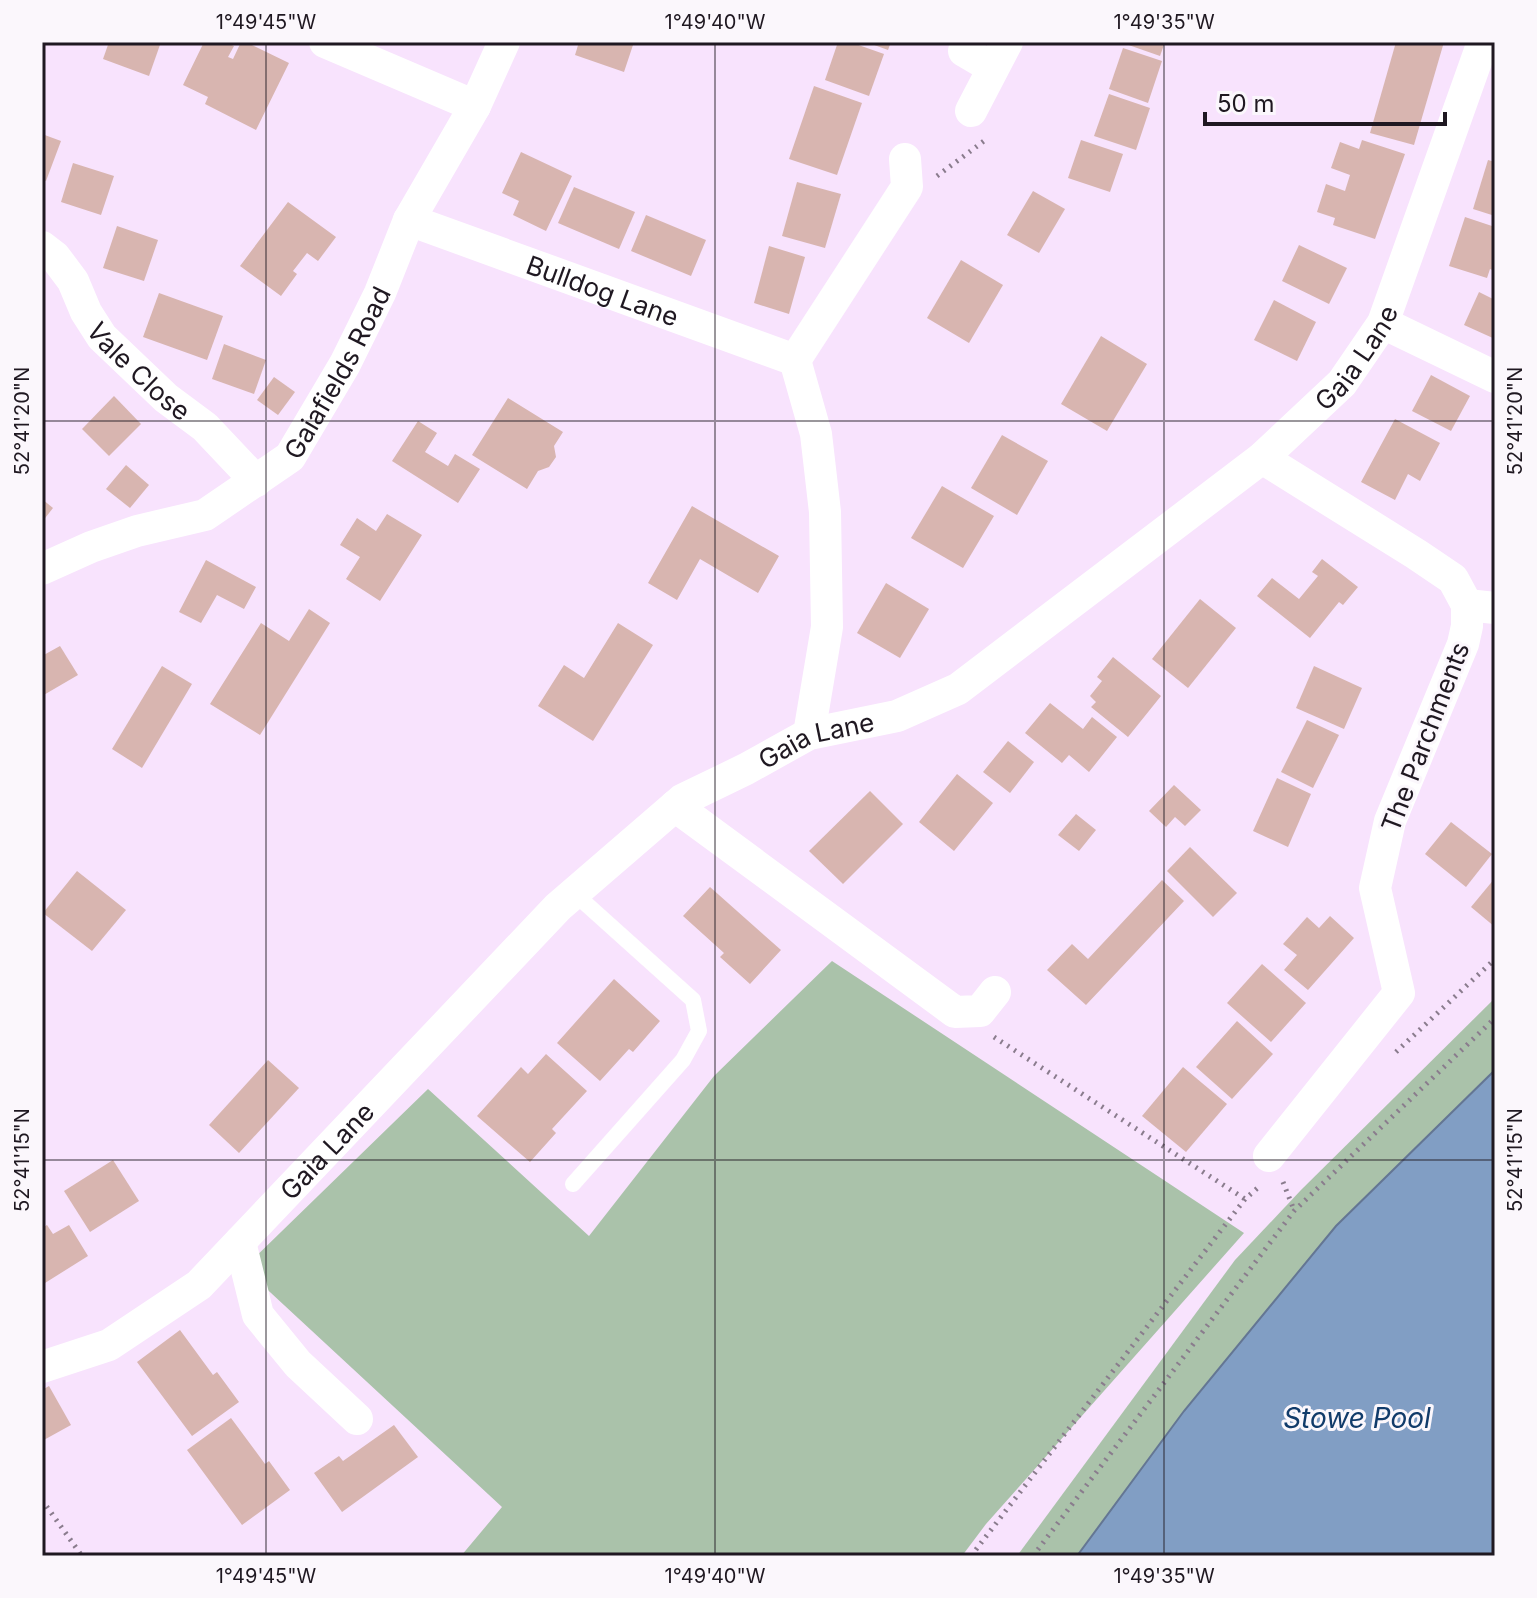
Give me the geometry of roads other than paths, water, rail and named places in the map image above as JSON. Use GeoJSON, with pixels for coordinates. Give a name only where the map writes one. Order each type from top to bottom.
{"type":"FeatureCollection","features":[{"type":"Feature","properties":{"kind":"street"},"geometry":{"type":"LineString","coordinates":[[325,42],[475,106]]}},
{"type":"Feature","properties":{"kind":"street","name":"Gaiafields Road"},"geometry":{"type":"LineString","coordinates":[[42,569],[137,531],[205,515],[290,457],[345,364],[380,293],[409,220],[475,106],[504,42]]}},
{"type":"Feature","properties":{"kind":"street","name":"Gaia Lane"},"geometry":{"type":"LineString","coordinates":[[42,1367],[109,1345],[199,1285],[574,893],[675,806],[809,734],[897,716],[958,689],[1262,458],[1342,383],[1383,323],[1483,42]]}},
{"type":"Feature","properties":{"kind":"street"},"geometry":{"type":"LineString","coordinates":[[964,51],[1000,55],[971,111]]}},
{"type":"Feature","properties":{"kind":"street"},"geometry":{"type":"LineString","coordinates":[[809,734],[827,627],[825,512],[816,434],[795,360],[912,177]]}},
{"type":"Feature","properties":{"kind":"street","name":"Bulldog Lane"},"geometry":{"type":"LineString","coordinates":[[409,220],[795,360]]}},
{"type":"Feature","properties":{"kind":"street","name":"Vale Close"},"geometry":{"type":"LineString","coordinates":[[42,247],[55,257],[73,281],[86,312],[102,337],[166,398],[205,427],[256,481]]}},
{"type":"Feature","properties":{"kind":"street"},"geometry":{"type":"LineString","coordinates":[[1383,323],[1495,377]]}},
{"type":"Feature","properties":{"kind":"street","name":"The Parchments"},"geometry":{"type":"LineString","coordinates":[[1262,458],[1453,579],[1481,606],[1467,626],[1463,644],[1390,821],[1375,888],[1399,993],[1271,1169]]}},
{"type":"Feature","properties":{"kind":"street"},"geometry":{"type":"LineString","coordinates":[[675,806],[955,1012],[980,1011],[995,992]]}},
{"type":"Feature","properties":{"kind":"street"},"geometry":{"type":"LineString","coordinates":[[240,1242],[258,1315],[298,1364],[357,1419]]}},
{"type":"Feature","properties":{"kind":"lane"},"geometry":{"type":"LineString","coordinates":[[573,1184],[683,1060],[699,1031],[693,1000],[574,893]]}},
{"type":"Feature","properties":{"kind":"water","name":"Stowe Pool"},"geometry":{"type":"Polygon","coordinates":[[[1495,1070],[1495,1556],[1077,1556],[1184,1411],[1336,1226],[1495,1070]]]}}]}
